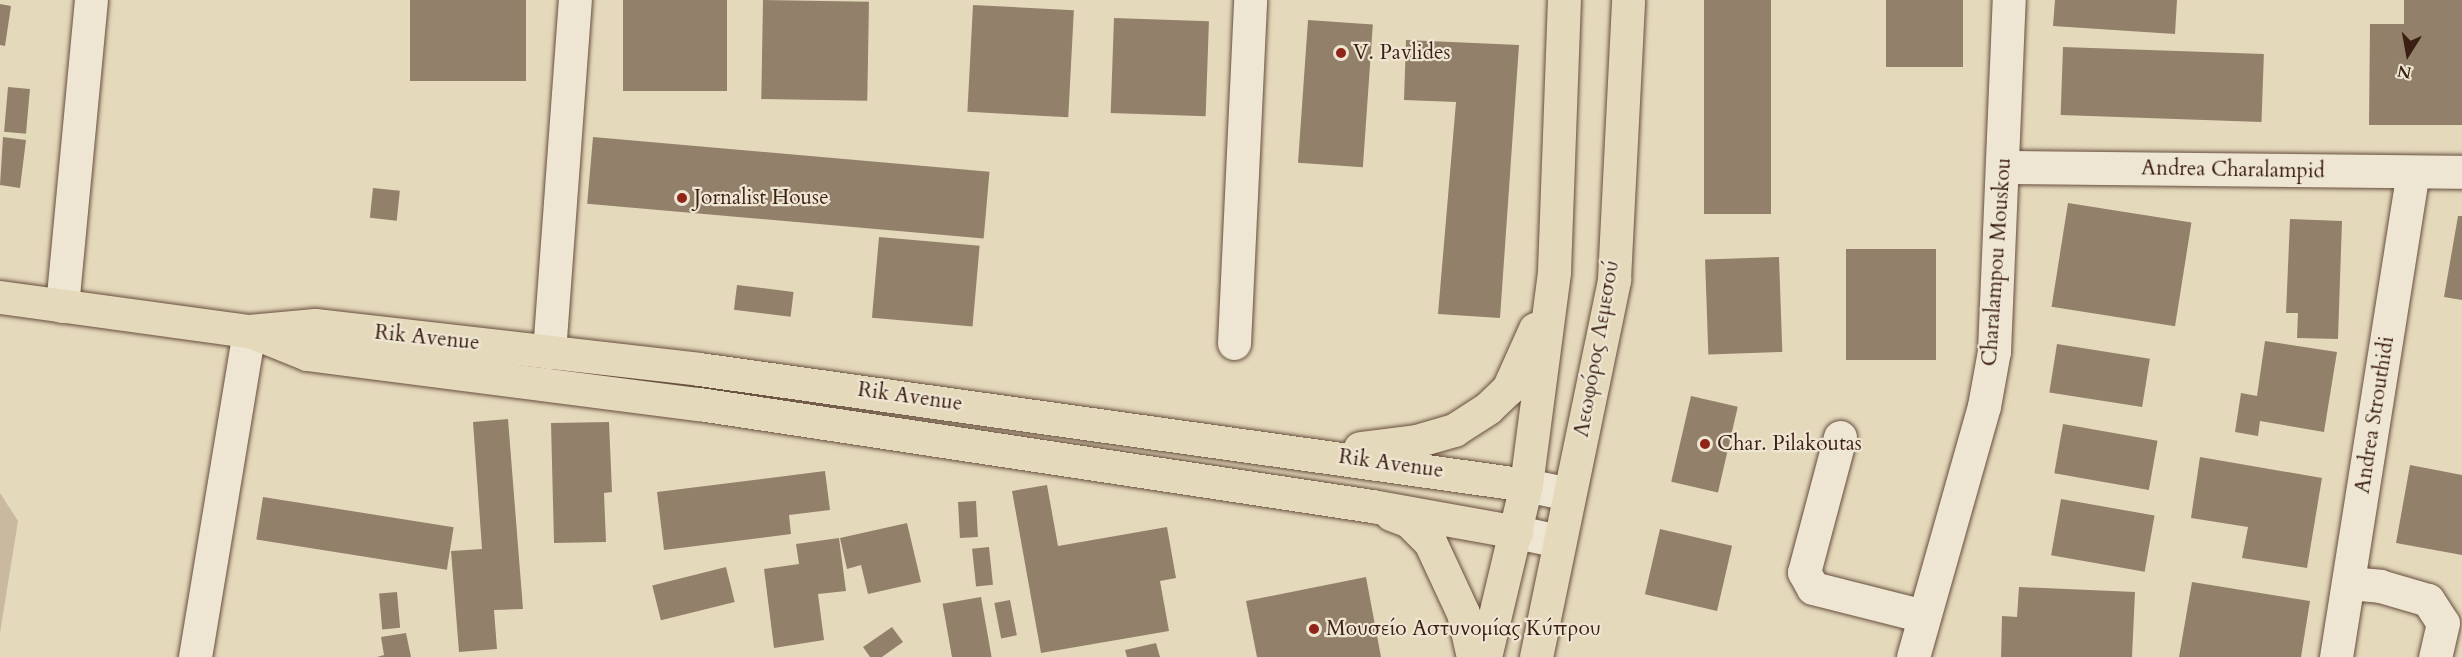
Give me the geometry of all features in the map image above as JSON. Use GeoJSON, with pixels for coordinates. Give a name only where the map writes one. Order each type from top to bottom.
{"type":"FeatureCollection","features":[{"type":"Feature","properties":{"kind":"main road"},"geometry":{"type":"LineString","coordinates":[[1485,657],[1517,532],[1526,485],[1554,271],[1564,0]]}},
{"type":"Feature","properties":{"kind":"main road","name":"Λεωφόρος Λεμεσού"},"geometry":{"type":"LineString","coordinates":[[1536,657],[1614,279],[1628,0]]}},
{"type":"Feature","properties":{"kind":"main road"},"geometry":{"type":"LineString","coordinates":[[1301,451],[1416,441],[1454,430],[1488,408],[1508,389],[1526,356],[1554,271]]}},
{"type":"Feature","properties":{"kind":"main road","name":"Rik Avenue"},"geometry":{"type":"LineString","coordinates":[[0,297],[249,331],[315,326],[549,352],[1301,451],[1526,485]]}},
{"type":"Feature","properties":{"kind":"main road","name":"Rik Avenue"},"geometry":{"type":"LineString","coordinates":[[249,331],[307,354],[710,406],[1372,506],[1517,532]]}},
{"type":"Feature","properties":{"kind":"main road"},"geometry":{"type":"LineString","coordinates":[[1372,506],[1409,521],[1430,542],[1463,614],[1473,657]]}},
{"type":"Feature","properties":{"kind":"street"},"geometry":{"type":"LineString","coordinates":[[62,306],[91,0]]}},
{"type":"Feature","properties":{"kind":"street"},"geometry":{"type":"LineString","coordinates":[[549,352],[575,0]]}},
{"type":"Feature","properties":{"kind":"street"},"geometry":{"type":"LineString","coordinates":[[1234,343],[1250,0]]}},
{"type":"Feature","properties":{"kind":"street","name":"Charalampou Mouskou"},"geometry":{"type":"LineString","coordinates":[[1913,657],[1984,406],[1994,351],[2009,0]]}},
{"type":"Feature","properties":{"kind":"street","name":"Andrea Charalampid"},"geometry":{"type":"LineString","coordinates":[[2003,167],[2462,172]]}},
{"type":"Feature","properties":{"kind":"street","name":"Andrea Strouthidi"},"geometry":{"type":"LineString","coordinates":[[2336,657],[2413,173]]}},
{"type":"Feature","properties":{"kind":"street"},"geometry":{"type":"LineString","coordinates":[[195,657],[249,331]]}},
{"type":"Feature","properties":{"kind":"street"},"geometry":{"type":"LineString","coordinates":[[1840,437],[1804,572],[1813,588],[1924,616]]}},
{"type":"Feature","properties":{"kind":"street","name":"Rik Avenue"},"geometry":{"type":"LineString","coordinates":[[1526,485],[1569,494]]}},
{"type":"Feature","properties":{"kind":"street","name":"Rik Avenue"},"geometry":{"type":"LineString","coordinates":[[1517,532],[1559,540]]}},
{"type":"Feature","properties":{"kind":"street"},"geometry":{"type":"LineString","coordinates":[[2348,583],[2380,586],[2428,600],[2444,623],[2435,657]]}},
{"type":"Feature","properties":{"kind":"shaded area"},"geometry":{"type":"Polygon","coordinates":[[[0,493],[18,521],[0,633],[0,493]]]}},
{"type":"Feature","properties":{"kind":"building"},"geometry":{"type":"Polygon","coordinates":[[[410,0],[526,0],[526,81],[410,81],[410,0]]]}},
{"type":"Feature","properties":{"kind":"building"},"geometry":{"type":"Polygon","coordinates":[[[623,0],[727,0],[727,91],[623,91],[623,0]]]}},
{"type":"Feature","properties":{"kind":"building"},"geometry":{"type":"Polygon","coordinates":[[[763,0],[869,2],[867,101],[761,99],[763,0]]]}},
{"type":"Feature","properties":{"kind":"building"},"geometry":{"type":"Polygon","coordinates":[[[1704,0],[1771,0],[1771,214],[1704,214],[1704,0]]]}},
{"type":"Feature","properties":{"kind":"building"},"geometry":{"type":"Polygon","coordinates":[[[1886,0],[1963,0],[1963,67],[1886,67],[1886,0]]]}},
{"type":"Feature","properties":{"kind":"building"},"geometry":{"type":"Polygon","coordinates":[[[2055,0],[2177,0],[2175,34],[2053,26],[2055,0]]]}},
{"type":"Feature","properties":{"kind":"building"},"geometry":{"type":"Polygon","coordinates":[[[2404,0],[2462,0],[2462,125],[2369,125],[2370,24],[2404,24],[2404,0]]]}},
{"type":"Feature","properties":{"kind":"building"},"geometry":{"type":"Polygon","coordinates":[[[0,4],[11,6],[5,46],[0,45],[0,4]]]}},
{"type":"Feature","properties":{"kind":"building"},"geometry":{"type":"Polygon","coordinates":[[[973,5],[1074,10],[1068,117],[967,112],[973,5]]]}},
{"type":"Feature","properties":{"kind":"building"},"geometry":{"type":"Polygon","coordinates":[[[1114,18],[1209,21],[1206,116],[1111,113],[1114,18]]]}},
{"type":"Feature","properties":{"kind":"building"},"geometry":{"type":"Polygon","coordinates":[[[1308,20],[1373,25],[1363,167],[1298,163],[1308,20]]]}},
{"type":"Feature","properties":{"kind":"building"},"geometry":{"type":"Polygon","coordinates":[[[1406,40],[1519,45],[1500,318],[1438,314],[1456,102],[1404,100],[1406,40]]]}},
{"type":"Feature","properties":{"kind":"building"},"geometry":{"type":"Polygon","coordinates":[[[2063,47],[2264,54],[2262,122],[2061,115],[2063,47]]]}},
{"type":"Feature","properties":{"kind":"building"},"geometry":{"type":"Polygon","coordinates":[[[8,87],[30,89],[26,134],[4,132],[8,87]]]}},
{"type":"Feature","properties":{"kind":"building"},"geometry":{"type":"Polygon","coordinates":[[[3,137],[26,140],[20,188],[0,185],[3,137]]]}},
{"type":"Feature","properties":{"kind":"building"},"geometry":{"type":"Polygon","coordinates":[[[593,137],[989,172],[984,238],[587,204],[593,137]]]}},
{"type":"Feature","properties":{"kind":"building"},"geometry":{"type":"Polygon","coordinates":[[[373,188],[400,191],[397,221],[370,218],[373,188]]]}},
{"type":"Feature","properties":{"kind":"building"},"geometry":{"type":"Polygon","coordinates":[[[2068,203],[2191,223],[2175,326],[2052,307],[2068,203]]]}},
{"type":"Feature","properties":{"kind":"building"},"geometry":{"type":"Polygon","coordinates":[[[2458,216],[2462,216],[2462,300],[2444,297],[2458,216]]]}},
{"type":"Feature","properties":{"kind":"building"},"geometry":{"type":"Polygon","coordinates":[[[2290,219],[2342,221],[2338,339],[2297,338],[2298,313],[2286,313],[2290,219]]]}},
{"type":"Feature","properties":{"kind":"building"},"geometry":{"type":"Polygon","coordinates":[[[879,237],[980,246],[973,326],[872,318],[879,237]]]}},
{"type":"Feature","properties":{"kind":"building"},"geometry":{"type":"Polygon","coordinates":[[[1846,249],[1936,249],[1936,360],[1846,360],[1846,249]]]}},
{"type":"Feature","properties":{"kind":"building"},"geometry":{"type":"Polygon","coordinates":[[[1779,257],[1782,352],[1708,355],[1705,260],[1779,257]]]}},
{"type":"Feature","properties":{"kind":"building"},"geometry":{"type":"Polygon","coordinates":[[[737,285],[794,292],[791,317],[734,310],[737,285]]]}},
{"type":"Feature","properties":{"kind":"building"},"geometry":{"type":"Polygon","coordinates":[[[2265,341],[2337,352],[2324,432],[2260,421],[2258,436],[2235,432],[2241,393],[2257,396],[2265,341]]]}},
{"type":"Feature","properties":{"kind":"building"},"geometry":{"type":"Polygon","coordinates":[[[2057,344],[2150,359],[2142,407],[2049,392],[2057,344]]]}},
{"type":"Feature","properties":{"kind":"building","name":"Char. Pilakoutas"},"geometry":{"type":"Polygon","coordinates":[[[1691,396],[1738,407],[1718,493],[1671,482],[1691,396]]]}},
{"type":"Feature","properties":{"kind":"building"},"geometry":{"type":"Polygon","coordinates":[[[508,419],[523,609],[494,610],[497,649],[459,652],[451,551],[482,549],[473,422],[508,419]]]}},
{"type":"Feature","properties":{"kind":"building"},"geometry":{"type":"Polygon","coordinates":[[[609,422],[612,492],[604,493],[606,542],[554,543],[551,423],[609,422]]]}},
{"type":"Feature","properties":{"kind":"building"},"geometry":{"type":"Polygon","coordinates":[[[2063,424],[2158,441],[2149,490],[2054,473],[2063,424]]]}},
{"type":"Feature","properties":{"kind":"building"},"geometry":{"type":"Polygon","coordinates":[[[2200,457],[2322,478],[2307,568],[2242,558],[2248,527],[2191,518],[2200,457]]]}},
{"type":"Feature","properties":{"kind":"building"},"geometry":{"type":"Polygon","coordinates":[[[2410,465],[2462,475],[2462,555],[2396,543],[2410,465]]]}},
{"type":"Feature","properties":{"kind":"building"},"geometry":{"type":"Polygon","coordinates":[[[825,471],[830,510],[789,515],[791,534],[664,550],[657,492],[825,471]]]}},
{"type":"Feature","properties":{"kind":"building"},"geometry":{"type":"Polygon","coordinates":[[[1047,485],[1058,546],[1167,527],[1176,578],[1160,581],[1169,631],[1041,653],[1012,491],[1047,485]]]}},
{"type":"Feature","properties":{"kind":"building"},"geometry":{"type":"Polygon","coordinates":[[[263,497],[454,527],[447,570],[256,539],[263,497]]]}},
{"type":"Feature","properties":{"kind":"building"},"geometry":{"type":"Polygon","coordinates":[[[2061,499],[2155,515],[2145,572],[2051,555],[2061,499]]]}},
{"type":"Feature","properties":{"kind":"building"},"geometry":{"type":"Polygon","coordinates":[[[976,501],[978,537],[960,538],[958,502],[976,501]]]}},
{"type":"Feature","properties":{"kind":"building"},"geometry":{"type":"Polygon","coordinates":[[[907,523],[921,582],[868,594],[861,565],[847,569],[840,538],[907,523]]]}},
{"type":"Feature","properties":{"kind":"building"},"geometry":{"type":"Polygon","coordinates":[[[1660,529],[1732,546],[1717,611],[1645,594],[1660,529]]]}},
{"type":"Feature","properties":{"kind":"building"},"geometry":{"type":"Polygon","coordinates":[[[839,538],[846,591],[818,594],[824,640],[774,648],[764,569],[799,564],[796,544],[839,538]]]}},
{"type":"Feature","properties":{"kind":"building"},"geometry":{"type":"Polygon","coordinates":[[[989,547],[993,585],[976,587],[972,549],[989,547]]]}},
{"type":"Feature","properties":{"kind":"building"},"geometry":{"type":"Polygon","coordinates":[[[726,567],[735,602],[661,620],[652,585],[726,567]]]}},
{"type":"Feature","properties":{"kind":"building","name":"Μουσείο Αστυνομίας Κύπρου"},"geometry":{"type":"Polygon","coordinates":[[[1366,577],[1381,657],[1257,657],[1246,601],[1366,577]]]}},
{"type":"Feature","properties":{"kind":"building"},"geometry":{"type":"Polygon","coordinates":[[[2192,582],[2310,601],[2301,657],[2179,657],[2192,582]]]}},
{"type":"Feature","properties":{"kind":"building"},"geometry":{"type":"Polygon","coordinates":[[[2019,587],[2135,592],[2132,657],[2001,657],[2002,616],[2017,617],[2019,587]]]}},
{"type":"Feature","properties":{"kind":"building"},"geometry":{"type":"Polygon","coordinates":[[[397,592],[400,628],[382,629],[379,594],[397,592]]]}},
{"type":"Feature","properties":{"kind":"building"},"geometry":{"type":"Polygon","coordinates":[[[981,597],[992,657],[952,657],[943,604],[981,597]]]}},
{"type":"Feature","properties":{"kind":"building"},"geometry":{"type":"Polygon","coordinates":[[[1010,600],[1017,635],[1001,638],[994,603],[1010,600]]]}},
{"type":"Feature","properties":{"kind":"building"},"geometry":{"type":"Polygon","coordinates":[[[892,627],[903,642],[882,657],[870,657],[863,647],[892,627]]]}},
{"type":"Feature","properties":{"kind":"building"},"geometry":{"type":"Polygon","coordinates":[[[406,633],[411,657],[377,657],[384,655],[381,637],[406,633]]]}},
{"type":"Feature","properties":{"kind":"building"},"geometry":{"type":"Polygon","coordinates":[[[1156,643],[1160,657],[1127,657],[1125,650],[1156,643]]]}},
{"type":"Feature","properties":{"kind":"place","name":"V. Pavlides"},"geometry":{"type":"Point","coordinates":[1341,53]}},
{"type":"Feature","properties":{"kind":"place","name":"Jornalist House"},"geometry":{"type":"Point","coordinates":[682,198]}},
{"type":"Feature","properties":{"kind":"place","name":"Char. Pilakoutas"},"geometry":{"type":"Point","coordinates":[1705,444]}},
{"type":"Feature","properties":{"kind":"place","name":"Μουσείο Αστυνομίας Κύπρου"},"geometry":{"type":"Point","coordinates":[1314,629]}}]}
